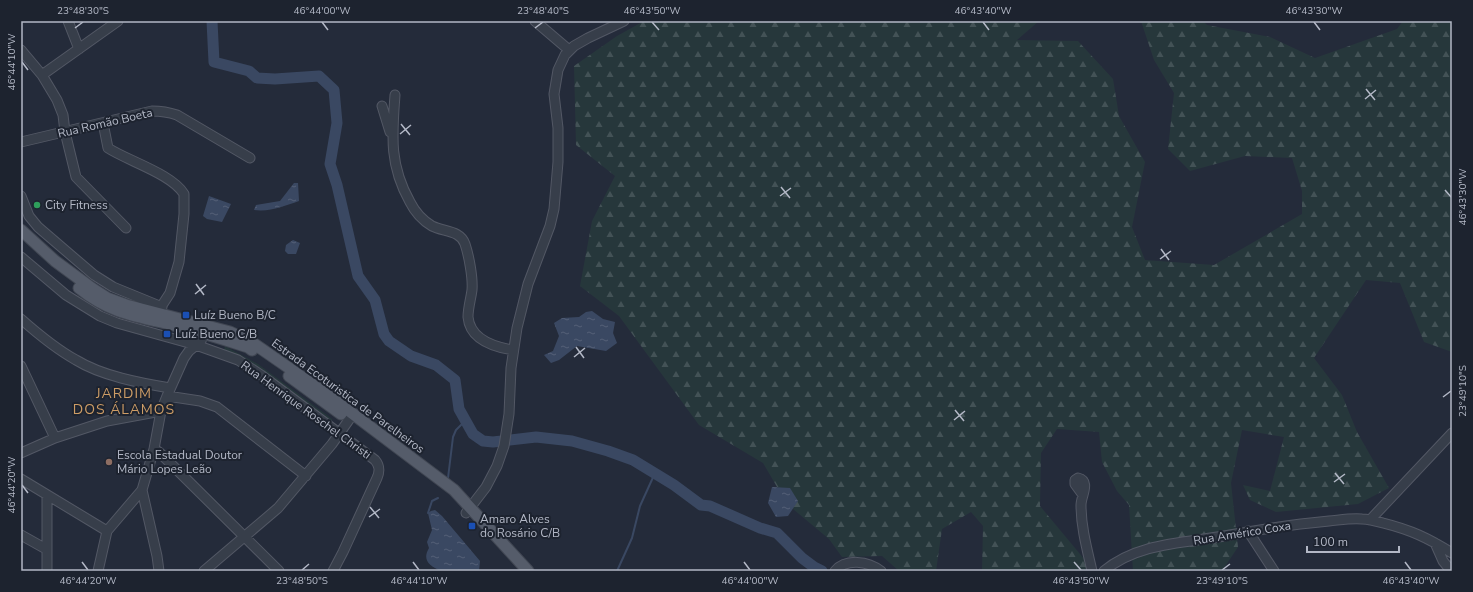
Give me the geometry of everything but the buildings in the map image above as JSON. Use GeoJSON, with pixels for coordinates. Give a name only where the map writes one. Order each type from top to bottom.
{"type":"FeatureCollection","features":[{"type":"Feature","properties":{"kind":"main road","name":"Estrada Ecoturistica de Parelheiros"},"geometry":{"type":"LineString","coordinates":[[21,230],[55,261],[93,289],[124,309]]}},
{"type":"Feature","properties":{"kind":"main road","name":"Estrada Ecoturistica de Parelheiros"},"geometry":{"type":"LineString","coordinates":[[21,239],[31,249],[98,302],[160,316],[205,330],[230,332],[253,343],[306,379],[351,417],[441,480],[528,571]]}},
{"type":"Feature","properties":{"kind":"main road","name":"Estrada Ecoturistica de Parelheiros"},"geometry":{"type":"LineString","coordinates":[[469,510],[519,571]]}},
{"type":"Feature","properties":{"kind":"street"},"geometry":{"type":"LineString","coordinates":[[68,21],[79,49]]}},
{"type":"Feature","properties":{"kind":"street"},"geometry":{"type":"LineString","coordinates":[[42,75],[118,21]]}},
{"type":"Feature","properties":{"kind":"street"},"geometry":{"type":"LineString","coordinates":[[535,21],[569,50]]}},
{"type":"Feature","properties":{"kind":"street"},"geometry":{"type":"LineString","coordinates":[[469,510],[482,494],[490,480],[504,446],[508,423],[513,350],[528,284],[546,240],[554,209],[558,128],[554,102],[555,86],[560,65],[569,50],[588,38],[624,21]]}},
{"type":"Feature","properties":{"kind":"street"},"geometry":{"type":"LineString","coordinates":[[21,50],[42,75],[58,100],[63,115],[65,132],[76,177],[126,228]]}},
{"type":"Feature","properties":{"kind":"street"},"geometry":{"type":"LineString","coordinates":[[392,139],[395,95]]}},
{"type":"Feature","properties":{"kind":"street"},"geometry":{"type":"LineString","coordinates":[[382,106],[392,139],[396,171],[404,192],[414,209],[420,217],[434,226],[458,235],[465,244],[469,260],[472,288],[468,316],[470,326],[474,334],[482,340],[501,348],[513,350]]}},
{"type":"Feature","properties":{"kind":"street","name":"Rua Romão Boeta"},"geometry":{"type":"LineString","coordinates":[[21,142],[152,111],[169,112],[250,158]]}},
{"type":"Feature","properties":{"kind":"street"},"geometry":{"type":"LineString","coordinates":[[21,196],[29,216],[38,227],[94,275],[160,316],[170,293],[179,262],[184,214],[184,194],[179,187],[169,180],[108,148],[103,123]]}},
{"type":"Feature","properties":{"kind":"street","name":"Rua Henrique Roschel Christi"},"geometry":{"type":"LineString","coordinates":[[21,257],[66,295],[94,313],[117,323],[196,345],[228,356],[248,366],[371,456],[379,465],[380,472],[333,571]]}},
{"type":"Feature","properties":{"kind":"street"},"geometry":{"type":"LineString","coordinates":[[117,323],[124,309]]}},
{"type":"Feature","properties":{"kind":"street"},"geometry":{"type":"LineString","coordinates":[[21,319],[58,349],[83,364],[217,407],[306,476]]}},
{"type":"Feature","properties":{"kind":"street"},"geometry":{"type":"LineString","coordinates":[[98,571],[107,531],[142,490],[154,449],[161,411],[168,392],[184,358],[189,351],[201,341],[205,330]]}},
{"type":"Feature","properties":{"kind":"street"},"geometry":{"type":"LineString","coordinates":[[21,366],[55,438]]}},
{"type":"Feature","properties":{"kind":"street"},"geometry":{"type":"LineString","coordinates":[[21,453],[55,438],[107,421],[161,411]]}},
{"type":"Feature","properties":{"kind":"street"},"geometry":{"type":"LineString","coordinates":[[204,571],[278,508],[306,476],[351,417]]}},
{"type":"Feature","properties":{"kind":"street"},"geometry":{"type":"LineString","coordinates":[[1370,520],[1452,434]]}},
{"type":"Feature","properties":{"kind":"street"},"geometry":{"type":"LineString","coordinates":[[154,449],[159,452],[279,571]]}},
{"type":"Feature","properties":{"kind":"street"},"geometry":{"type":"LineString","coordinates":[[21,479],[107,531]]}},
{"type":"Feature","properties":{"kind":"street"},"geometry":{"type":"LineString","coordinates":[[142,490],[159,571]]}},
{"type":"Feature","properties":{"kind":"street"},"geometry":{"type":"LineString","coordinates":[[47,495],[47,571]]}},
{"type":"Feature","properties":{"kind":"street"},"geometry":{"type":"LineString","coordinates":[[1083,495],[1081,504],[1082,523],[1092,571]]}},
{"type":"Feature","properties":{"kind":"street","name":"Rua Américo Coxa"},"geometry":{"type":"LineString","coordinates":[[1104,571],[1114,562],[1162,545],[1307,523],[1363,519],[1417,533],[1452,553]]}},
{"type":"Feature","properties":{"kind":"street"},"geometry":{"type":"LineString","coordinates":[[1248,531],[1274,571]]}},
{"type":"Feature","properties":{"kind":"street"},"geometry":{"type":"LineString","coordinates":[[21,535],[46,549]]}},
{"type":"Feature","properties":{"kind":"street"},"geometry":{"type":"LineString","coordinates":[[1436,543],[1443,561],[1451,571]]}},
{"type":"Feature","properties":{"kind":"street"},"geometry":{"type":"LineString","coordinates":[[835,571],[839,566],[847,562],[856,562],[869,564],[881,571]]}},
{"type":"Feature","properties":{"kind":"green space"},"geometry":{"type":"Polygon","coordinates":[[[644,21],[1039,21],[1017,40],[1078,41],[1113,79],[1119,116],[1145,162],[1132,227],[1145,260],[1214,265],[1302,214],[1302,191],[1292,158],[1245,156],[1190,171],[1168,149],[1174,93],[1154,60],[1141,21],[1203,21],[1207,25],[1270,37],[1315,58],[1397,29],[1403,21],[1452,21],[1452,352],[1424,342],[1400,283],[1366,280],[1314,358],[1342,395],[1357,432],[1389,488],[1358,504],[1276,512],[1250,500],[1243,485],[1270,491],[1284,437],[1242,430],[1231,483],[1238,547],[1222,571],[1133,571],[1129,505],[1117,491],[1102,462],[1099,432],[1057,429],[1041,453],[1040,506],[1090,566],[1086,571],[982,571],[983,526],[971,512],[942,529],[936,571],[899,571],[882,556],[842,557],[829,539],[787,504],[763,463],[699,425],[619,316],[580,286],[592,221],[615,176],[576,145],[574,66],[617,36],[644,21]]]}},
{"type":"Feature","properties":{"kind":"green space"},"geometry":{"type":"Polygon","coordinates":[[[225,346],[258,364],[332,419],[332,421],[267,373],[224,350],[225,346]]]}},
{"type":"Feature","properties":{"kind":"water"},"geometry":{"type":"Polygon","coordinates":[[[294,183],[298,183],[299,201],[283,207],[254,210],[256,205],[280,201],[294,183]]]}},
{"type":"Feature","properties":{"kind":"water"},"geometry":{"type":"Polygon","coordinates":[[[209,196],[231,204],[222,222],[207,219],[203,216],[209,196]]]}},
{"type":"Feature","properties":{"kind":"water"},"geometry":{"type":"Polygon","coordinates":[[[293,240],[300,243],[296,254],[288,254],[285,251],[286,245],[293,240]]]}},
{"type":"Feature","properties":{"kind":"water"},"geometry":{"type":"Polygon","coordinates":[[[592,311],[603,319],[615,322],[613,333],[617,343],[606,351],[577,346],[559,360],[551,363],[544,355],[553,351],[559,336],[554,323],[562,318],[579,317],[586,312],[592,311]]]}},
{"type":"Feature","properties":{"kind":"water"},"geometry":{"type":"Polygon","coordinates":[[[772,487],[790,488],[798,501],[788,516],[776,517],[768,503],[772,487]]]}},
{"type":"Feature","properties":{"kind":"water"},"geometry":{"type":"Polygon","coordinates":[[[435,510],[442,516],[480,561],[479,571],[444,572],[430,565],[426,556],[429,548],[427,542],[432,530],[428,513],[435,510]]]}},
{"type":"Feature","properties":{"kind":"waterway"},"geometry":{"type":"LineString","coordinates":[[212,21],[214,62],[249,71],[257,78],[275,79],[319,76],[334,90],[337,123],[330,164],[337,185],[358,276],[375,300],[384,334],[389,341],[411,356],[436,365],[455,380],[459,409],[473,434],[483,441],[493,442],[536,437],[572,441],[633,460],[674,485],[701,505],[710,506],[760,528],[777,533],[802,558],[822,571]]}},
{"type":"Feature","properties":{"kind":"waterway"},"geometry":{"type":"LineString","coordinates":[[448,478],[453,437],[456,430],[465,421]]}},
{"type":"Feature","properties":{"kind":"waterway"},"geometry":{"type":"LineString","coordinates":[[617,571],[632,538],[640,506],[655,473]]}},
{"type":"Feature","properties":{"kind":"waterway"},"geometry":{"type":"LineString","coordinates":[[428,513],[432,501],[438,498]]}},
{"type":"Feature","properties":{"kind":"place","name":"City Fitness"},"geometry":{"type":"Point","coordinates":[37,205]}},
{"type":"Feature","properties":{"kind":"place","name":"Luíz Bueno B/C"},"geometry":{"type":"Point","coordinates":[186,315]}},
{"type":"Feature","properties":{"kind":"place","name":"Luíz Bueno C/B"},"geometry":{"type":"Point","coordinates":[167,334]}},
{"type":"Feature","properties":{"kind":"place","name":"Escola Estadual Doutor Mário Lopes Leão"},"geometry":{"type":"Point","coordinates":[109,462]}},
{"type":"Feature","properties":{"kind":"place","name":"Amaro Alves do Rosário C/B"},"geometry":{"type":"Point","coordinates":[472,526]}},
{"type":"Feature","properties":{"kind":"district","name":"JARDIM DOS ÁLAMOS"},"geometry":{"type":"Point","coordinates":[124,402]}}]}
